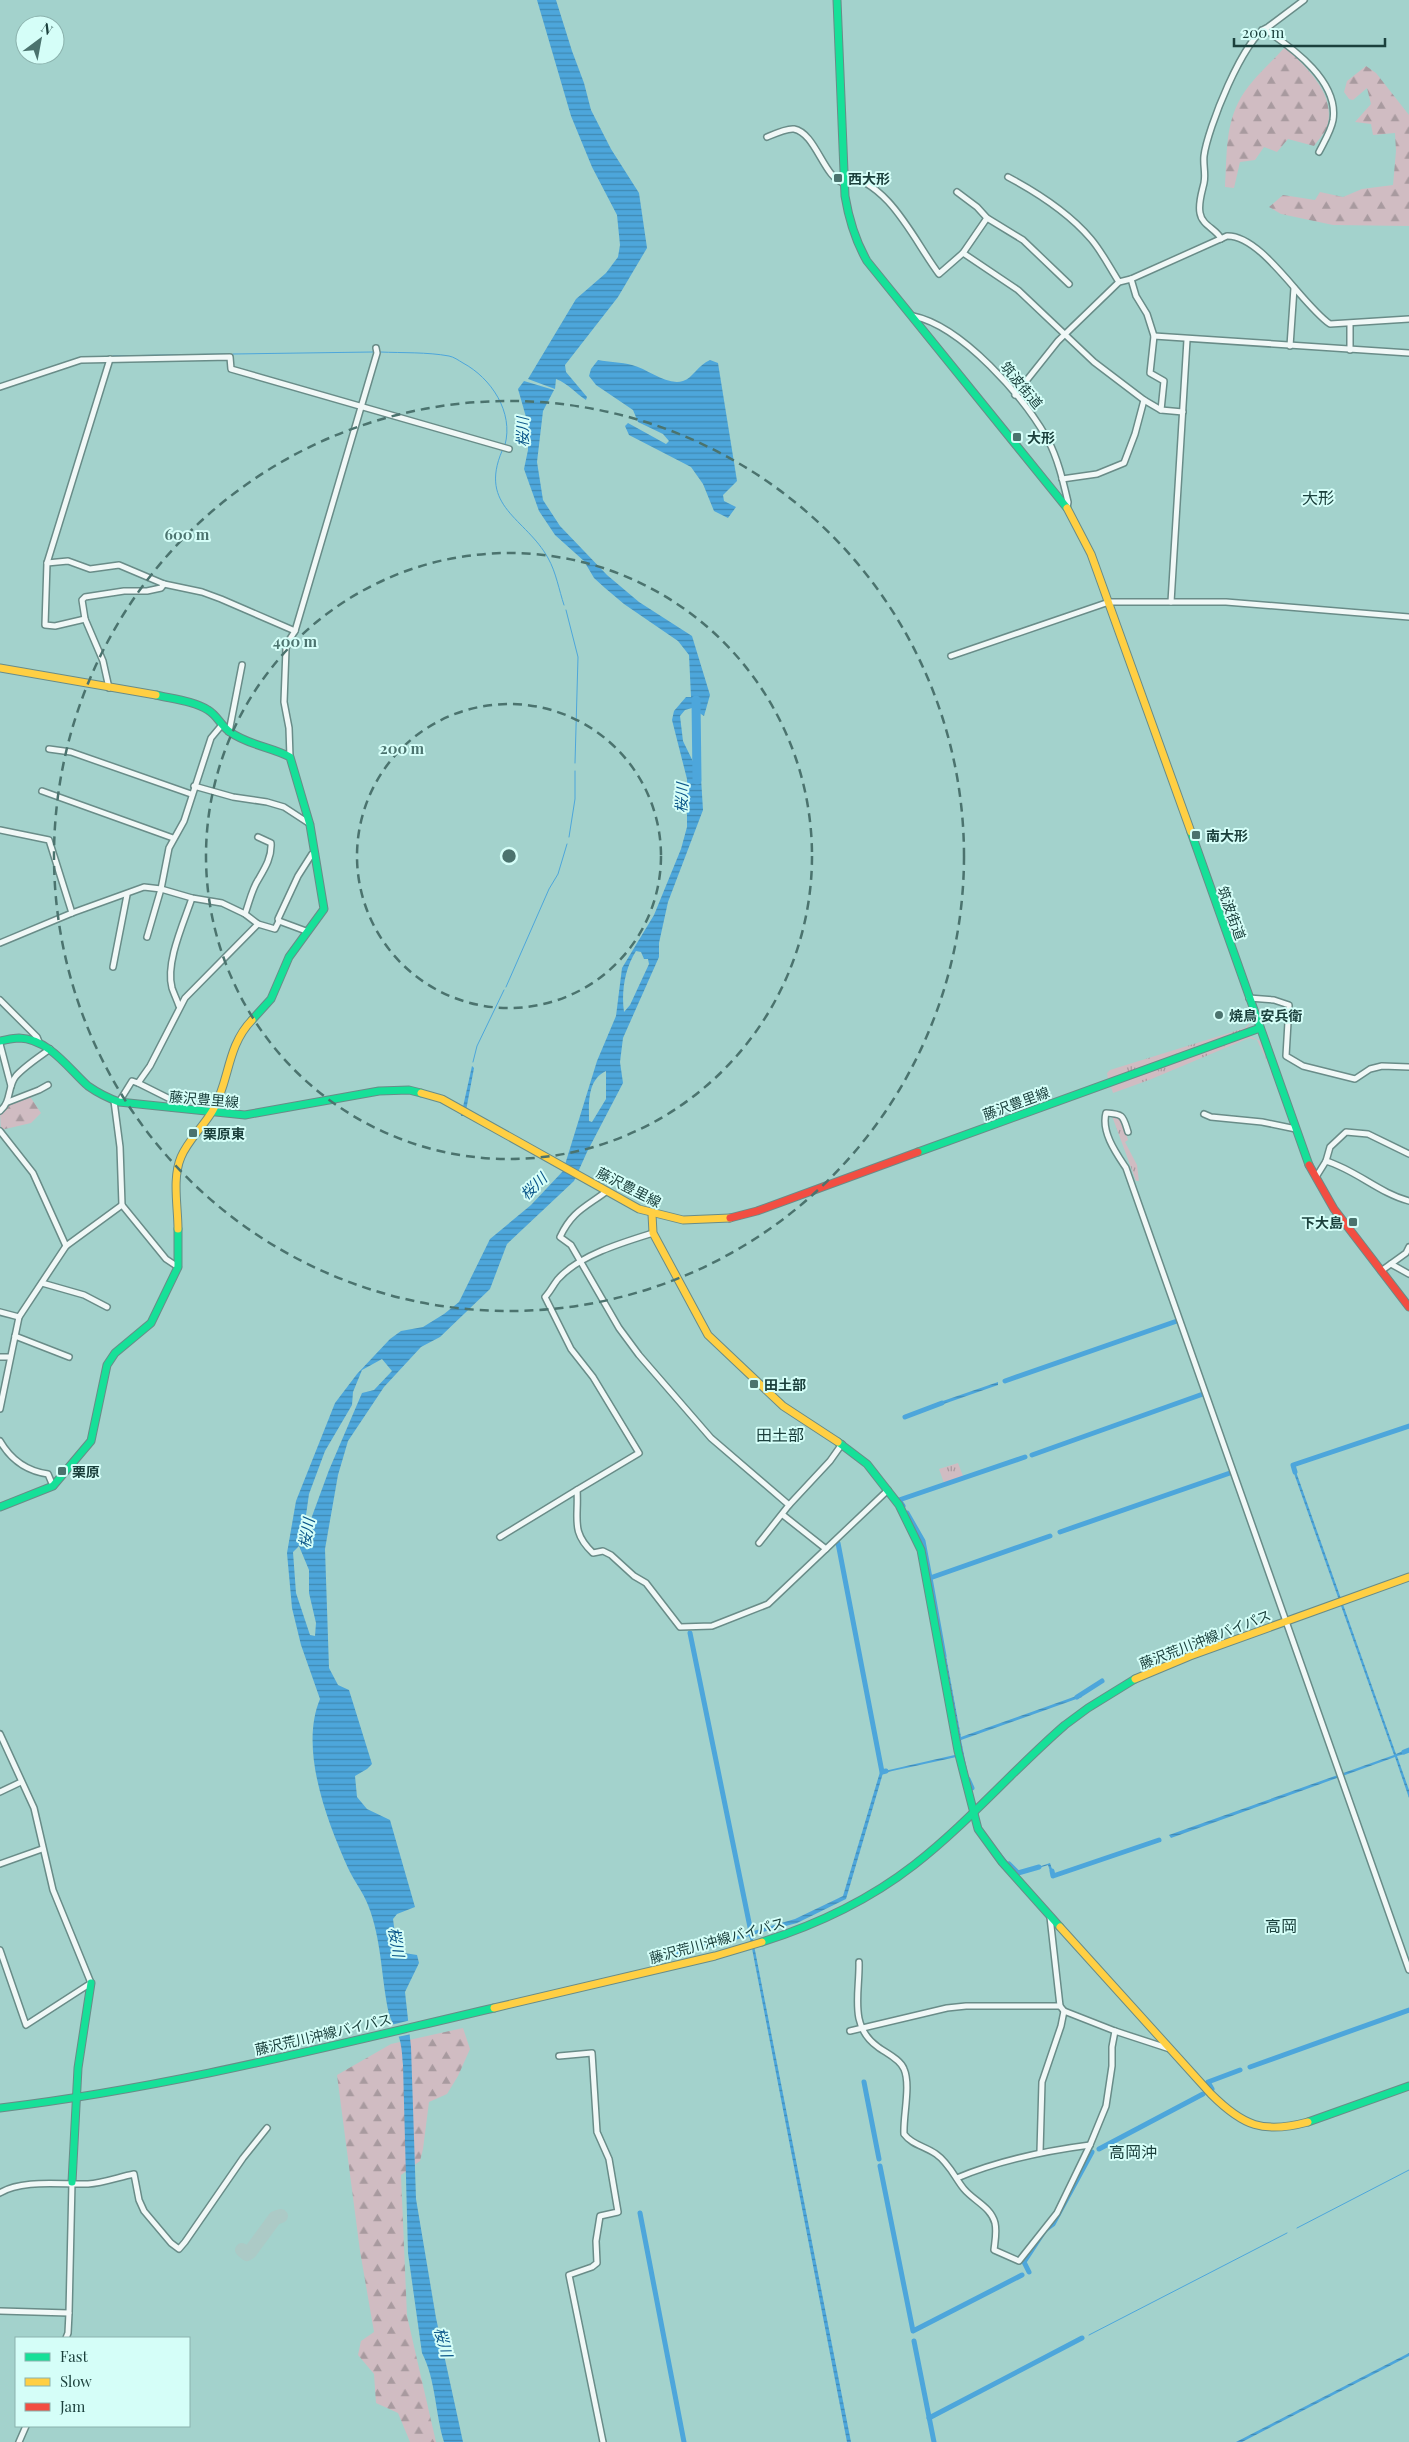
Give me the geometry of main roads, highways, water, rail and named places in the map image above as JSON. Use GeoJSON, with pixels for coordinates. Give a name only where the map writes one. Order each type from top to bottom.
{"type":"FeatureCollection","features":[{"type":"Feature","properties":{"kind":"main road","name":"筑波街道"},"geometry":{"type":"LineString","coordinates":[[837,0],[844,183],[846,207],[856,242],[880,280],[1067,508],[1091,554],[1315,1178],[1334,1209],[1409,1307]]}},
{"type":"Feature","properties":{"kind":"main road"},"geometry":{"type":"LineString","coordinates":[[0,668],[109,688],[145,692],[202,707],[210,711],[221,726],[229,732],[259,747],[278,751],[290,757],[310,825],[324,909],[306,931],[289,957],[271,999],[242,1030],[231,1055],[211,1113],[178,1164],[178,1266],[151,1323],[115,1353],[107,1365],[91,1441],[53,1486],[0,1507]]}},
{"type":"Feature","properties":{"kind":"main road","name":"藤沢豊里線"},"geometry":{"type":"LineString","coordinates":[[0,1043],[15,1038],[39,1042],[50,1049],[91,1087],[116,1102],[232,1115],[260,1113],[396,1090],[434,1095],[652,1214],[675,1220],[696,1221],[737,1218],[1260,1028]]}},
{"type":"Feature","properties":{"kind":"main road"},"geometry":{"type":"LineString","coordinates":[[652,1214],[651,1224],[653,1233],[700,1321],[714,1341],[783,1406],[842,1444],[867,1464],[888,1490],[914,1534],[921,1550],[958,1751],[972,1812],[978,1829],[990,1847],[1050,1917],[1210,2094],[1234,2116],[1266,2128],[1290,2126],[1409,2086]]}},
{"type":"Feature","properties":{"kind":"main road","name":"藤沢荒川沖線バイパス"},"geometry":{"type":"LineString","coordinates":[[0,2108],[76,2099],[188,2079],[750,1947],[828,1919],[878,1890],[906,1871],[939,1844],[1044,1742],[1112,1692],[1178,1660],[1409,1578]]}},
{"type":"Feature","properties":{"kind":"main road"},"geometry":{"type":"LineString","coordinates":[[72,2182],[78,2068],[91,1983]]}},
{"type":"Feature","properties":{"kind":"water"},"geometry":{"type":"Polygon","coordinates":[[[537,0],[556,0],[584,83],[591,110],[611,149],[639,193],[647,248],[618,297],[565,365],[566,372],[587,397],[586,400],[565,383],[556,379],[555,389],[528,379],[576,299],[606,273],[618,257],[620,245],[617,215],[592,167],[571,116],[537,0]]]}},
{"type":"Feature","properties":{"kind":"water"},"geometry":{"type":"Polygon","coordinates":[[[598,360],[632,365],[664,379],[677,382],[687,379],[710,360],[718,363],[737,481],[723,495],[724,501],[736,507],[728,518],[714,511],[703,484],[691,467],[629,435],[625,426],[628,423],[666,444],[669,441],[663,434],[638,422],[633,410],[596,385],[589,376],[591,369],[598,360]]]}},
{"type":"Feature","properties":{"kind":"water"},"geometry":{"type":"Polygon","coordinates":[[[524,381],[554,390],[543,411],[537,462],[543,500],[560,526],[607,575],[639,602],[692,636],[710,695],[704,716],[692,708],[685,710],[680,716],[683,741],[701,778],[703,810],[668,902],[659,943],[659,957],[623,1038],[620,1062],[623,1083],[574,1181],[507,1244],[490,1289],[440,1337],[421,1347],[384,1387],[348,1441],[338,1475],[325,1549],[329,1668],[338,1685],[349,1690],[372,1764],[355,1776],[357,1797],[367,1809],[390,1820],[415,1907],[397,1914],[393,1919],[396,1941],[404,1953],[417,1955],[419,1963],[405,1992],[411,2047],[416,2199],[436,2318],[463,2442],[444,2442],[433,2385],[422,2353],[408,2253],[401,2046],[389,2014],[373,1918],[340,1849],[318,1785],[313,1740],[314,1719],[320,1699],[301,1645],[292,1608],[287,1553],[296,1501],[335,1403],[357,1374],[390,1339],[401,1331],[423,1327],[459,1302],[490,1239],[531,1205],[563,1171],[597,1061],[616,1016],[622,968],[654,915],[681,849],[687,827],[687,779],[672,720],[674,711],[686,697],[691,697],[689,655],[678,641],[624,604],[594,578],[584,561],[555,535],[539,511],[524,469],[528,450],[528,424],[518,389],[524,381]],[[636,951],[625,980],[624,1012],[630,1005],[649,964],[648,959],[644,959],[641,952],[636,951]],[[606,1071],[595,1080],[590,1093],[589,1121],[592,1122],[606,1099],[606,1071]],[[382,1359],[362,1370],[353,1392],[352,1405],[325,1451],[309,1494],[306,1515],[307,1530],[329,1470],[362,1393],[374,1390],[392,1371],[382,1359]],[[299,1546],[293,1552],[296,1593],[310,1635],[315,1636],[316,1623],[309,1593],[309,1570],[299,1546]]]}},
{"type":"Feature","properties":{"kind":"water"},"geometry":{"type":"Polygon","coordinates":[[[472,1066],[474,1068],[465,1116],[461,1116],[472,1066]]]}},
{"type":"Feature","properties":{"kind":"water"},"geometry":{"type":"Polygon","coordinates":[[[998,1382],[998,1385],[938,1406],[937,1403],[998,1382]]]}},
{"type":"Feature","properties":{"kind":"water"},"geometry":{"type":"Polygon","coordinates":[[[1291,1465],[1294,1466],[1396,1754],[1403,1751],[1405,1754],[1397,1756],[1409,1790],[1409,1798],[1395,1757],[1171,1838],[1169,1835],[1394,1755],[1291,1465]]]}},
{"type":"Feature","properties":{"kind":"water"},"geometry":{"type":"Polygon","coordinates":[[[943,1656],[946,1656],[961,1737],[1082,1694],[1082,1697],[961,1740],[968,1775],[972,1784],[969,1786],[961,1756],[883,1773],[846,1899],[797,1923],[752,1935],[851,2442],[847,2442],[750,1938],[749,1936],[717,1945],[716,1942],[795,1919],[843,1896],[880,1772],[959,1754],[943,1656]]]}},
{"type":"Feature","properties":{"kind":"water"},"geometry":{"type":"Polygon","coordinates":[[[999,1851],[1018,1874],[1050,1863],[1054,1875],[1052,1877],[1048,1865],[1018,1875],[996,1853],[999,1851]]]}},
{"type":"Feature","properties":{"kind":"water"},"geometry":{"type":"Polygon","coordinates":[[[1409,2353],[1409,2356],[1242,2442],[1236,2442],[1409,2353]]]}},
{"type":"Feature","properties":{"kind":"waterway"},"geometry":{"type":"LineString","coordinates":[[233,354],[373,352]]}},
{"type":"Feature","properties":{"kind":"waterway"},"geometry":{"type":"LineString","coordinates":[[380,352],[424,353],[449,356],[473,369],[498,397],[506,420],[507,433],[505,445]]}},
{"type":"Feature","properties":{"kind":"waterway"},"geometry":{"type":"LineString","coordinates":[[113,356],[227,354]]}},
{"type":"Feature","properties":{"kind":"waterway"},"geometry":{"type":"LineString","coordinates":[[75,359],[108,357]]}},
{"type":"Feature","properties":{"kind":"waterway"},"geometry":{"type":"LineString","coordinates":[[502,451],[496,470],[496,486],[500,499],[508,511],[539,544],[548,558],[564,605]]}},
{"type":"Feature","properties":{"kind":"waterway"},"geometry":{"type":"LineString","coordinates":[[566,610],[578,657],[575,763]]}},
{"type":"Feature","properties":{"kind":"waterway","name":"桜川"},"geometry":{"type":"LineString","coordinates":[[696,700],[697,780]]}},
{"type":"Feature","properties":{"kind":"waterway"},"geometry":{"type":"LineString","coordinates":[[569,837],[575,799],[575,771]]}},
{"type":"Feature","properties":{"kind":"waterway"},"geometry":{"type":"LineString","coordinates":[[506,987],[549,889],[558,874],[567,844]]}},
{"type":"Feature","properties":{"kind":"waterway"},"geometry":{"type":"LineString","coordinates":[[473,1062],[477,1046],[504,990]]}},
{"type":"Feature","properties":{"kind":"waterway"},"geometry":{"type":"LineString","coordinates":[[1005,1381],[1177,1321]]}},
{"type":"Feature","properties":{"kind":"waterway"},"geometry":{"type":"LineString","coordinates":[[1032,1455],[1203,1394]]}},
{"type":"Feature","properties":{"kind":"waterway"},"geometry":{"type":"LineString","coordinates":[[905,1417],[942,1403]]}},
{"type":"Feature","properties":{"kind":"waterway"},"geometry":{"type":"LineString","coordinates":[[1295,1472],[1293,1465],[1409,1426]]}},
{"type":"Feature","properties":{"kind":"waterway"},"geometry":{"type":"LineString","coordinates":[[903,1506],[899,1500],[1025,1457]]}},
{"type":"Feature","properties":{"kind":"waterway"},"geometry":{"type":"LineString","coordinates":[[1060,1532],[1230,1473]]}},
{"type":"Feature","properties":{"kind":"waterway"},"geometry":{"type":"LineString","coordinates":[[907,1513],[923,1541],[930,1578]]}},
{"type":"Feature","properties":{"kind":"waterway"},"geometry":{"type":"LineString","coordinates":[[944,1656],[930,1578],[1050,1536]]}},
{"type":"Feature","properties":{"kind":"waterway"},"geometry":{"type":"LineString","coordinates":[[838,1543],[882,1772],[886,1771]]}},
{"type":"Feature","properties":{"kind":"waterway"},"geometry":{"type":"LineString","coordinates":[[690,1633],[752,1937]]}},
{"type":"Feature","properties":{"kind":"waterway"},"geometry":{"type":"LineString","coordinates":[[1077,1697],[1102,1681]]}},
{"type":"Feature","properties":{"kind":"waterway"},"geometry":{"type":"LineString","coordinates":[[1404,1752],[1409,1750]]}},
{"type":"Feature","properties":{"kind":"waterway"},"geometry":{"type":"LineString","coordinates":[[968,1779],[972,1788]]}},
{"type":"Feature","properties":{"kind":"waterway"},"geometry":{"type":"LineString","coordinates":[[1052,1871],[1053,1876],[1159,1840]]}},
{"type":"Feature","properties":{"kind":"waterway"},"geometry":{"type":"LineString","coordinates":[[1009,1864],[1018,1873],[1039,1867]]}},
{"type":"Feature","properties":{"kind":"waterway"},"geometry":{"type":"LineString","coordinates":[[674,1953],[723,1942]]}},
{"type":"Feature","properties":{"kind":"waterway"},"geometry":{"type":"LineString","coordinates":[[1250,2067],[1409,2010]]}},
{"type":"Feature","properties":{"kind":"waterway"},"geometry":{"type":"LineString","coordinates":[[1212,2089],[1208,2082],[1240,2070]]}},
{"type":"Feature","properties":{"kind":"waterway"},"geometry":{"type":"LineString","coordinates":[[864,2082],[879,2159]]}},
{"type":"Feature","properties":{"kind":"waterway"},"geometry":{"type":"LineString","coordinates":[[1099,2149],[1203,2094]]}},
{"type":"Feature","properties":{"kind":"waterway"},"geometry":{"type":"LineString","coordinates":[[1029,2272],[1024,2262],[1045,2230],[1053,2224],[1092,2152]]}},
{"type":"Feature","properties":{"kind":"waterway"},"geometry":{"type":"LineString","coordinates":[[880,2166],[913,2331],[1022,2275]]}},
{"type":"Feature","properties":{"kind":"waterway"},"geometry":{"type":"LineString","coordinates":[[1297,2228],[1409,2170]]}},
{"type":"Feature","properties":{"kind":"waterway"},"geometry":{"type":"LineString","coordinates":[[640,2213],[684,2442]]}},
{"type":"Feature","properties":{"kind":"waterway"},"geometry":{"type":"LineString","coordinates":[[1089,2335],[1287,2233]]}},
{"type":"Feature","properties":{"kind":"waterway"},"geometry":{"type":"LineString","coordinates":[[929,2418],[1082,2338]]}},
{"type":"Feature","properties":{"kind":"waterway"},"geometry":{"type":"LineString","coordinates":[[914,2341],[934,2442]]}},
{"type":"Feature","properties":{"kind":"place","name":"西大形"},"geometry":{"type":"Point","coordinates":[838,178]}},
{"type":"Feature","properties":{"kind":"place","name":"大形"},"geometry":{"type":"Point","coordinates":[1017,437]}},
{"type":"Feature","properties":{"kind":"place","name":"南大形"},"geometry":{"type":"Point","coordinates":[1196,835]}},
{"type":"Feature","properties":{"kind":"place","name":"焼鳥 安兵衛"},"geometry":{"type":"Point","coordinates":[1219,1015]}},
{"type":"Feature","properties":{"kind":"place","name":"栗原東"},"geometry":{"type":"Point","coordinates":[193,1133]}},
{"type":"Feature","properties":{"kind":"place","name":"下大島"},"geometry":{"type":"Point","coordinates":[1353,1222]}},
{"type":"Feature","properties":{"kind":"place","name":"田土部"},"geometry":{"type":"Point","coordinates":[754,1384]}},
{"type":"Feature","properties":{"kind":"place","name":"栗原"},"geometry":{"type":"Point","coordinates":[62,1471]}},
{"type":"Feature","properties":{"kind":"district","name":"大形"},"geometry":{"type":"Point","coordinates":[1318,497]}},
{"type":"Feature","properties":{"kind":"district","name":"田土部"},"geometry":{"type":"Point","coordinates":[780,1434]}},
{"type":"Feature","properties":{"kind":"district","name":"高岡"},"geometry":{"type":"Point","coordinates":[1281,1925]}},
{"type":"Feature","properties":{"kind":"district","name":"高岡沖"},"geometry":{"type":"Point","coordinates":[1133,2151]}}]}
